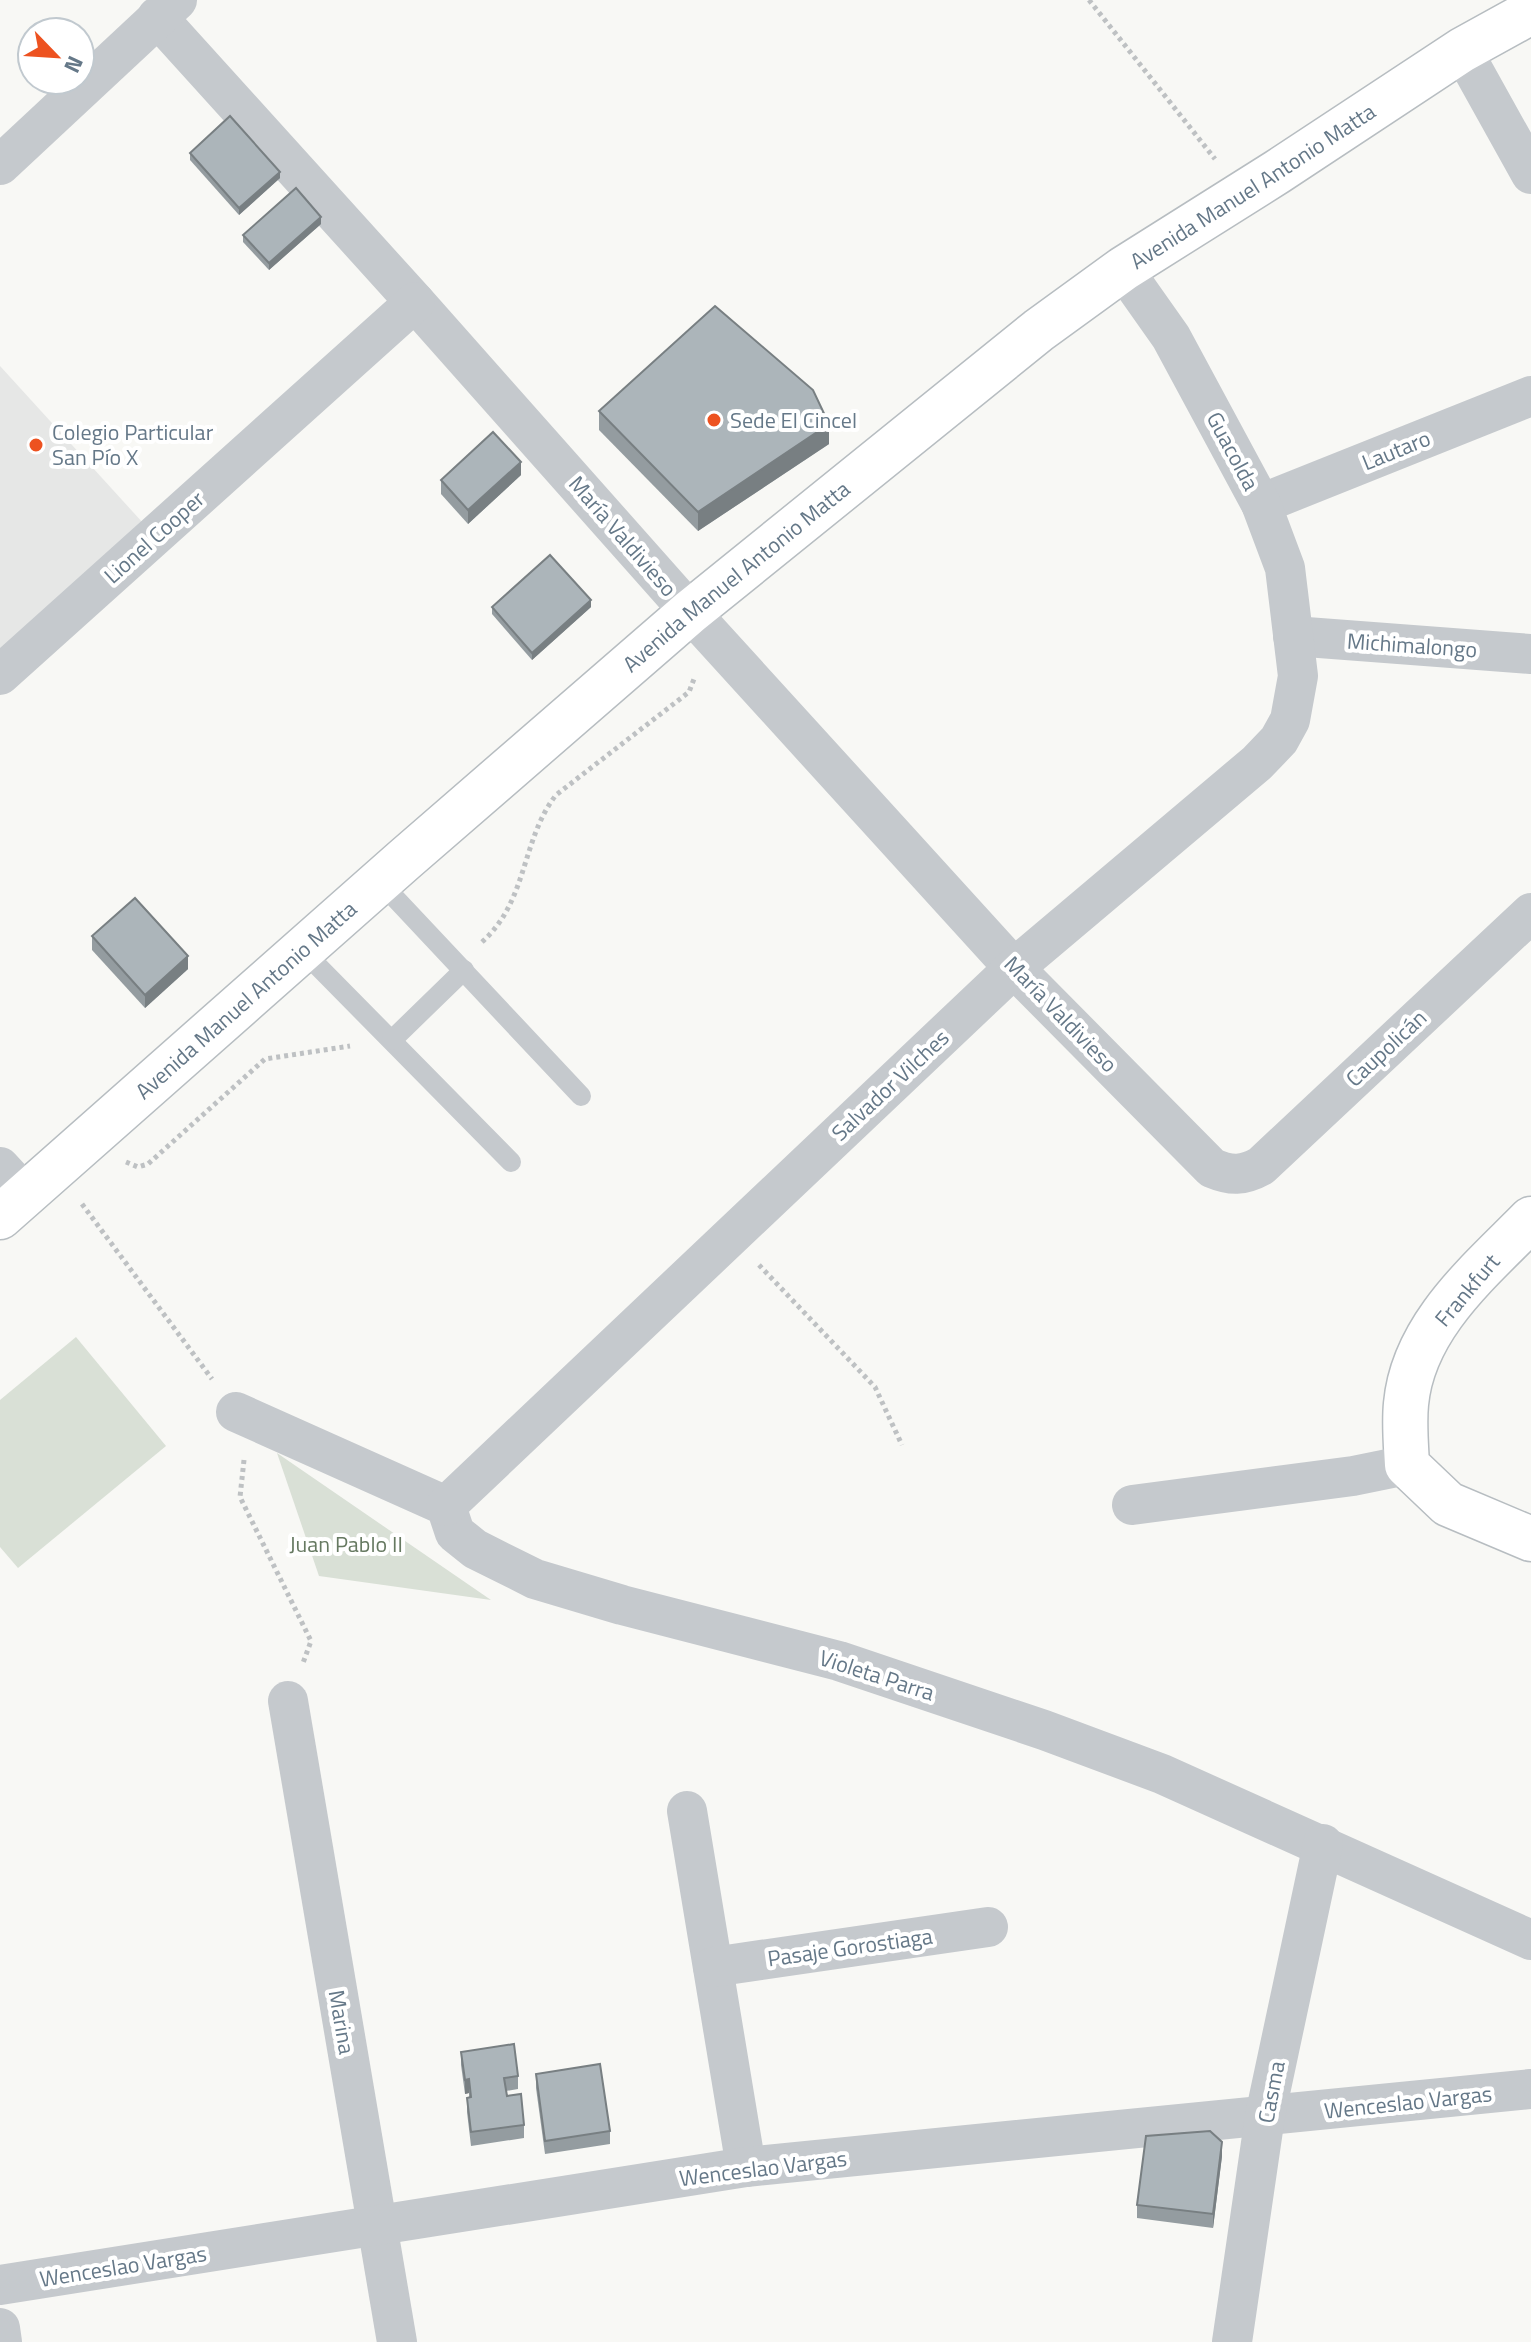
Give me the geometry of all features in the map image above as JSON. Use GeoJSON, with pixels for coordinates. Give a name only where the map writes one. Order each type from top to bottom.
{"type":"FeatureCollection","features":[{"type":"Feature","properties":{"kind":"main road","name":"Avenida Manuel Antonio Matta"},"geometry":{"type":"LineString","coordinates":[[20,1186],[302,950],[690,612],[1039,330],[1123,269],[1462,50],[1531,12]]}},
{"type":"Feature","properties":{"kind":"main road","name":"Frankfurt"},"geometry":{"type":"LineString","coordinates":[[1407,1465],[1406,1402],[1420,1352],[1443,1313],[1531,1219]]}},
{"type":"Feature","properties":{"kind":"main road"},"geometry":{"type":"LineString","coordinates":[[1407,1465],[1448,1504],[1531,1539]]}},
{"type":"Feature","properties":{"kind":"street"},"geometry":{"type":"LineString","coordinates":[[0,165],[167,9]]}},
{"type":"Feature","properties":{"kind":"street","name":"María Valdivieso"},"geometry":{"type":"LineString","coordinates":[[167,9],[415,302],[690,612],[1014,968],[1212,1168],[1236,1175]]}},
{"type":"Feature","properties":{"kind":"street"},"geometry":{"type":"LineString","coordinates":[[1462,50],[1531,174]]}},
{"type":"Feature","properties":{"kind":"street","name":"Guacolda"},"geometry":{"type":"LineString","coordinates":[[1123,269],[1171,337],[1261,504],[1285,568],[1294,644]]}},
{"type":"Feature","properties":{"kind":"street","name":"Lionel Cooper"},"geometry":{"type":"LineString","coordinates":[[0,675],[415,302]]}},
{"type":"Feature","properties":{"kind":"street","name":"Lautaro"},"geometry":{"type":"LineString","coordinates":[[1261,504],[1531,396]]}},
{"type":"Feature","properties":{"kind":"street","name":"Michimalongo"},"geometry":{"type":"LineString","coordinates":[[1294,644],[1531,654]]}},
{"type":"Feature","properties":{"kind":"street","name":"Salvador Vilches"},"geometry":{"type":"LineString","coordinates":[[446,1506],[1014,968],[1257,763],[1279,740],[1290,720],[1298,676],[1294,644]]}},
{"type":"Feature","properties":{"kind":"street","name":"Caupolicán"},"geometry":{"type":"LineString","coordinates":[[1236,1175],[1249,1173],[1261,1166],[1531,913]]}},
{"type":"Feature","properties":{"kind":"street"},"geometry":{"type":"LineString","coordinates":[[236,1412],[446,1506]]}},
{"type":"Feature","properties":{"kind":"street"},"geometry":{"type":"LineString","coordinates":[[1132,1505],[1353,1476],[1407,1465]]}},
{"type":"Feature","properties":{"kind":"street","name":"Violeta Parra"},"geometry":{"type":"LineString","coordinates":[[446,1506],[455,1533],[475,1549],[535,1579],[868,1671],[1044,1730],[1162,1774],[1531,1940]]}},
{"type":"Feature","properties":{"kind":"street","name":"Marina"},"geometry":{"type":"LineString","coordinates":[[288,1701],[397,2342]]}},
{"type":"Feature","properties":{"kind":"street"},"geometry":{"type":"LineString","coordinates":[[687,1811],[746,2167]]}},
{"type":"Feature","properties":{"kind":"street","name":"Casma"},"geometry":{"type":"LineString","coordinates":[[1232,2342],[1265,2116],[1323,1844]]}},
{"type":"Feature","properties":{"kind":"street","name":"Pasaje Gorostiaga"},"geometry":{"type":"LineString","coordinates":[[713,1967],[988,1927]]}},
{"type":"Feature","properties":{"kind":"street","name":"Wenceslao Vargas"},"geometry":{"type":"LineString","coordinates":[[0,2285],[746,2167],[1531,2089]]}},
{"type":"Feature","properties":{"kind":"street"},"geometry":{"type":"LineString","coordinates":[[0,2328],[2,2342]]}},
{"type":"Feature","properties":{"kind":"lane"},"geometry":{"type":"LineString","coordinates":[[380,882],[581,1096]]}},
{"type":"Feature","properties":{"kind":"lane"},"geometry":{"type":"LineString","coordinates":[[302,950],[511,1162]]}},
{"type":"Feature","properties":{"kind":"lane"},"geometry":{"type":"LineString","coordinates":[[392,1040],[464,970]]}},
{"type":"Feature","properties":{"kind":"path"},"geometry":{"type":"LineString","coordinates":[[1089,0],[1241,193]]}},
{"type":"Feature","properties":{"kind":"path"},"geometry":{"type":"LineString","coordinates":[[20,1186],[236,1412],[245,1447],[240,1497],[311,1641],[288,1701]]}},
{"type":"Feature","properties":{"kind":"path"},"geometry":{"type":"LineString","coordinates":[[731,1235],[875,1387],[902,1445]]}},
{"type":"Feature","properties":{"kind":"shaded area","name":"Colegio Particular San Pío X"},"geometry":{"type":"Polygon","coordinates":[[[0,366],[143,523],[0,657],[0,366]]]}},
{"type":"Feature","properties":{"kind":"green space"},"geometry":{"type":"Polygon","coordinates":[[[76,1337],[166,1446],[18,1568],[0,1547],[0,1400],[76,1337]]]}},
{"type":"Feature","properties":{"kind":"green space","name":"Juan Pablo II"},"geometry":{"type":"Polygon","coordinates":[[[277,1453],[491,1600],[319,1576],[277,1453]]]}},
{"type":"Feature","properties":{"kind":"building"},"geometry":{"type":"Polygon","coordinates":[[[230,116],[280,172],[239,208],[190,153],[230,116]]]}},
{"type":"Feature","properties":{"kind":"building"},"geometry":{"type":"Polygon","coordinates":[[[296,188],[321,217],[269,263],[243,235],[296,188]]]}},
{"type":"Feature","properties":{"kind":"building","name":"Sede El Cincel"},"geometry":{"type":"Polygon","coordinates":[[[715,306],[813,390],[829,424],[698,512],[599,411],[715,306]]]}},
{"type":"Feature","properties":{"kind":"building"},"geometry":{"type":"Polygon","coordinates":[[[493,432],[521,462],[468,510],[441,480],[493,432]]]}},
{"type":"Feature","properties":{"kind":"building"},"geometry":{"type":"Polygon","coordinates":[[[550,555],[591,600],[532,653],[492,607],[550,555]]]}},
{"type":"Feature","properties":{"kind":"building"},"geometry":{"type":"Polygon","coordinates":[[[135,898],[188,956],[145,995],[92,936],[135,898]]]}},
{"type":"Feature","properties":{"kind":"building"},"geometry":{"type":"Polygon","coordinates":[[[514,2044],[518,2076],[504,2078],[507,2096],[521,2094],[524,2125],[471,2132],[467,2098],[471,2097],[469,2079],[465,2080],[461,2052],[514,2044]]]}},
{"type":"Feature","properties":{"kind":"building"},"geometry":{"type":"Polygon","coordinates":[[[600,2064],[610,2131],[545,2141],[536,2074],[600,2064]]]}},
{"type":"Feature","properties":{"kind":"building"},"geometry":{"type":"Polygon","coordinates":[[[1210,2131],[1222,2142],[1213,2214],[1137,2205],[1146,2136],[1210,2131]]]}},
{"type":"Feature","properties":{"kind":"place","name":"Sede El Cincel"},"geometry":{"type":"Point","coordinates":[714,420]}},
{"type":"Feature","properties":{"kind":"place","name":"Colegio Particular San Pío X"},"geometry":{"type":"Point","coordinates":[36,445]}}]}
